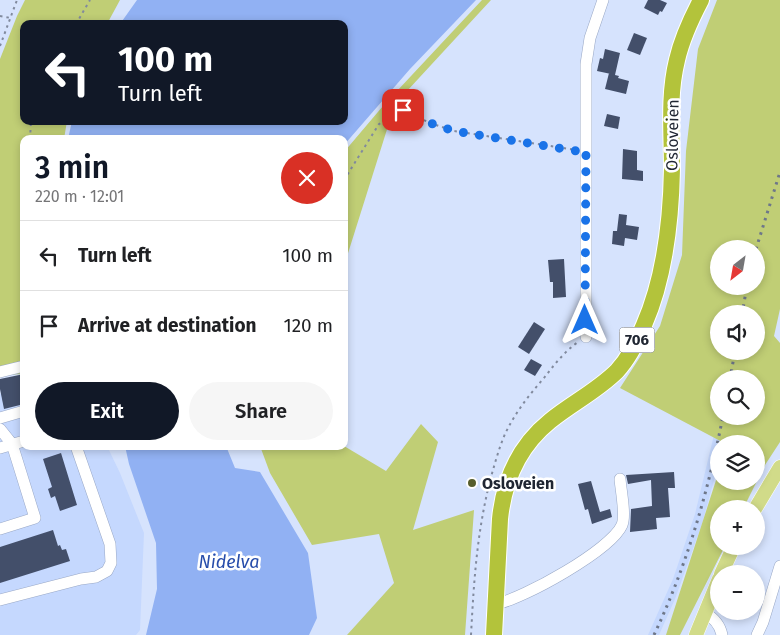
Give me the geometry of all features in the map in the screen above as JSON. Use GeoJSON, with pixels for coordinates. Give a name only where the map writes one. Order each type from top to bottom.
{"type":"FeatureCollection","features":[{"type":"Feature","properties":{"kind":"highway","name":"Osloveien"},"geometry":{"type":"LineString","coordinates":[[494,635],[502,500],[514,464],[530,440],[550,420],[594,391],[617,370],[631,352],[645,322],[656,288],[669,229],[672,169],[671,112],[674,74],[682,42],[701,0]]}},
{"type":"Feature","properties":{"kind":"main road"},"geometry":{"type":"LineString","coordinates":[[760,500],[780,467]]}},
{"type":"Feature","properties":{"kind":"main road"},"geometry":{"type":"LineString","coordinates":[[696,635],[710,600]]}},
{"type":"Feature","properties":{"kind":"street"},"geometry":{"type":"LineString","coordinates":[[586,337],[586,84],[588,50],[593,25],[603,0]]}},
{"type":"Feature","properties":{"kind":"street"},"geometry":{"type":"LineString","coordinates":[[0,372],[20,367]]}},
{"type":"Feature","properties":{"kind":"street"},"geometry":{"type":"LineString","coordinates":[[0,418],[20,412]]}},
{"type":"Feature","properties":{"kind":"street"},"geometry":{"type":"LineString","coordinates":[[0,429],[12,444],[35,518],[0,529]]}},
{"type":"Feature","properties":{"kind":"street"},"geometry":{"type":"LineString","coordinates":[[0,448],[20,442]]}},
{"type":"Feature","properties":{"kind":"street"},"geometry":{"type":"LineString","coordinates":[[0,600],[81,579],[96,577],[107,571],[111,563],[110,544],[77,450]]}},
{"type":"Feature","properties":{"kind":"street"},"geometry":{"type":"LineString","coordinates":[[496,604],[508,602],[578,565],[617,534],[624,520],[620,479]]}},
{"type":"Feature","properties":{"kind":"street"},"geometry":{"type":"LineString","coordinates":[[757,635],[763,622],[780,566]]}},
{"type":"Feature","properties":{"kind":"street"},"geometry":{"type":"LineString","coordinates":[[705,613],[720,626],[722,635]]}},
{"type":"Feature","properties":{"kind":"path"},"geometry":{"type":"LineString","coordinates":[[0,46],[17,0]]}},
{"type":"Feature","properties":{"kind":"path"},"geometry":{"type":"LineString","coordinates":[[78,20],[90,0]]}},
{"type":"Feature","properties":{"kind":"path"},"geometry":{"type":"LineString","coordinates":[[0,16],[11,18]]}},
{"type":"Feature","properties":{"kind":"path"},"geometry":{"type":"LineString","coordinates":[[348,174],[379,124],[403,110],[430,123],[454,131],[577,151],[586,150]]}},
{"type":"Feature","properties":{"kind":"shaded area"},"geometry":{"type":"Polygon","coordinates":[[[20,392],[20,450],[109,450],[144,533],[140,630],[136,635],[0,635],[0,394],[20,392]]]}},
{"type":"Feature","properties":{"kind":"shaded area"},"geometry":{"type":"Polygon","coordinates":[[[716,425],[726,425],[725,435],[714,435],[716,425]]]}},
{"type":"Feature","properties":{"kind":"shaded area"},"geometry":{"type":"Polygon","coordinates":[[[710,452],[711,490],[702,524],[675,599],[659,635],[648,635],[673,579],[695,514],[710,452]]]}},
{"type":"Feature","properties":{"kind":"green space"},"geometry":{"type":"Polygon","coordinates":[[[25,0],[120,0],[109,20],[20,20],[20,125],[66,125],[65,135],[20,135],[20,374],[0,375],[0,59],[25,0]]]}},
{"type":"Feature","properties":{"kind":"green space"},"geometry":{"type":"Polygon","coordinates":[[[482,0],[491,0],[395,104],[348,253],[348,147],[383,106],[482,0]]]}},
{"type":"Feature","properties":{"kind":"green space"},"geometry":{"type":"Polygon","coordinates":[[[717,0],[780,0],[780,309],[774,336],[780,343],[780,442],[765,465],[765,435],[710,436],[620,388],[660,326],[682,255],[686,151],[698,49],[717,0]]]}},
{"type":"Feature","properties":{"kind":"green space"},"geometry":{"type":"Polygon","coordinates":[[[421,424],[438,442],[413,530],[474,510],[465,635],[347,635],[394,583],[379,534],[312,545],[270,473],[261,450],[348,450],[348,448],[386,471],[421,424]]]}},
{"type":"Feature","properties":{"kind":"green space"},"geometry":{"type":"Polygon","coordinates":[[[713,490],[752,490],[748,500],[710,500],[710,555],[720,555],[715,565],[710,565],[710,576],[680,635],[666,635],[713,490]]]}},
{"type":"Feature","properties":{"kind":"water"},"geometry":{"type":"Polygon","coordinates":[[[137,0],[476,0],[410,69],[348,140],[348,135],[69,135],[71,125],[348,125],[348,20],[123,20],[137,0]]]}},
{"type":"Feature","properties":{"kind":"water","name":"Nidelva"},"geometry":{"type":"Polygon","coordinates":[[[126,450],[228,450],[235,468],[260,472],[308,553],[317,618],[309,635],[146,635],[157,589],[156,543],[126,450]]]}},
{"type":"Feature","properties":{"kind":"building"},"geometry":{"type":"Polygon","coordinates":[[[648,0],[660,0],[667,3],[658,15],[644,8],[648,0]]]}},
{"type":"Feature","properties":{"kind":"building"},"geometry":{"type":"Polygon","coordinates":[[[634,33],[647,38],[640,55],[627,50],[634,33]]]}},
{"type":"Feature","properties":{"kind":"building"},"geometry":{"type":"Polygon","coordinates":[[[605,49],[620,53],[615,75],[619,76],[618,78],[629,81],[626,94],[605,89],[609,74],[597,71],[600,58],[603,59],[605,49]]]}},
{"type":"Feature","properties":{"kind":"building"},"geometry":{"type":"Polygon","coordinates":[[[607,114],[620,117],[618,129],[604,126],[607,114]]]}},
{"type":"Feature","properties":{"kind":"building"},"geometry":{"type":"Polygon","coordinates":[[[623,149],[637,151],[637,170],[643,171],[643,181],[622,179],[623,149]]]}},
{"type":"Feature","properties":{"kind":"building"},"geometry":{"type":"Polygon","coordinates":[[[619,214],[627,215],[626,225],[639,227],[637,240],[625,238],[624,246],[612,244],[613,231],[617,231],[619,214]]]}},
{"type":"Feature","properties":{"kind":"building"},"geometry":{"type":"Polygon","coordinates":[[[564,259],[566,297],[553,298],[553,282],[550,282],[548,260],[564,259]]]}},
{"type":"Feature","properties":{"kind":"building"},"geometry":{"type":"Polygon","coordinates":[[[534,322],[545,329],[529,354],[518,347],[534,322]]]}},
{"type":"Feature","properties":{"kind":"building"},"geometry":{"type":"Polygon","coordinates":[[[531,359],[542,365],[535,376],[524,370],[531,359]]]}},
{"type":"Feature","properties":{"kind":"building"},"geometry":{"type":"Polygon","coordinates":[[[20,375],[20,405],[4,409],[0,379],[20,375]]]}},
{"type":"Feature","properties":{"kind":"building"},"geometry":{"type":"Polygon","coordinates":[[[61,453],[77,505],[60,511],[55,496],[51,498],[48,489],[52,487],[43,459],[61,453]]]}},
{"type":"Feature","properties":{"kind":"building"},"geometry":{"type":"Polygon","coordinates":[[[674,472],[675,488],[668,488],[670,517],[656,518],[657,529],[630,532],[631,509],[652,506],[651,480],[628,484],[626,475],[674,472]]]}},
{"type":"Feature","properties":{"kind":"building"},"geometry":{"type":"Polygon","coordinates":[[[591,481],[600,512],[610,509],[612,517],[592,524],[588,509],[585,510],[578,484],[591,481]]]}},
{"type":"Feature","properties":{"kind":"building"},"geometry":{"type":"Polygon","coordinates":[[[53,530],[58,546],[60,545],[62,550],[66,549],[70,561],[0,583],[0,547],[53,530]]]}},
{"type":"Feature","properties":{"kind":"railway"},"geometry":{"type":"LineString","coordinates":[[759,240],[780,172]]}},
{"type":"Feature","properties":{"kind":"railway"},"geometry":{"type":"LineString","coordinates":[[744,305],[745,295]]}},
{"type":"Feature","properties":{"kind":"railway"},"geometry":{"type":"LineString","coordinates":[[732,370],[733,360]]}},
{"type":"Feature","properties":{"kind":"railway"},"geometry":{"type":"LineString","coordinates":[[654,635],[677,582],[695,528],[711,472],[721,425]]}},
{"type":"Feature","properties":{"kind":"place","name":"Osloveien"},"geometry":{"type":"Point","coordinates":[472,483]}},
{"type":"Feature","properties":{"kind":"route"},"geometry":{"type":"LineString","coordinates":[[403,110],[430,123],[454,131],[577,151],[586,150],[585,320]]}}]}
